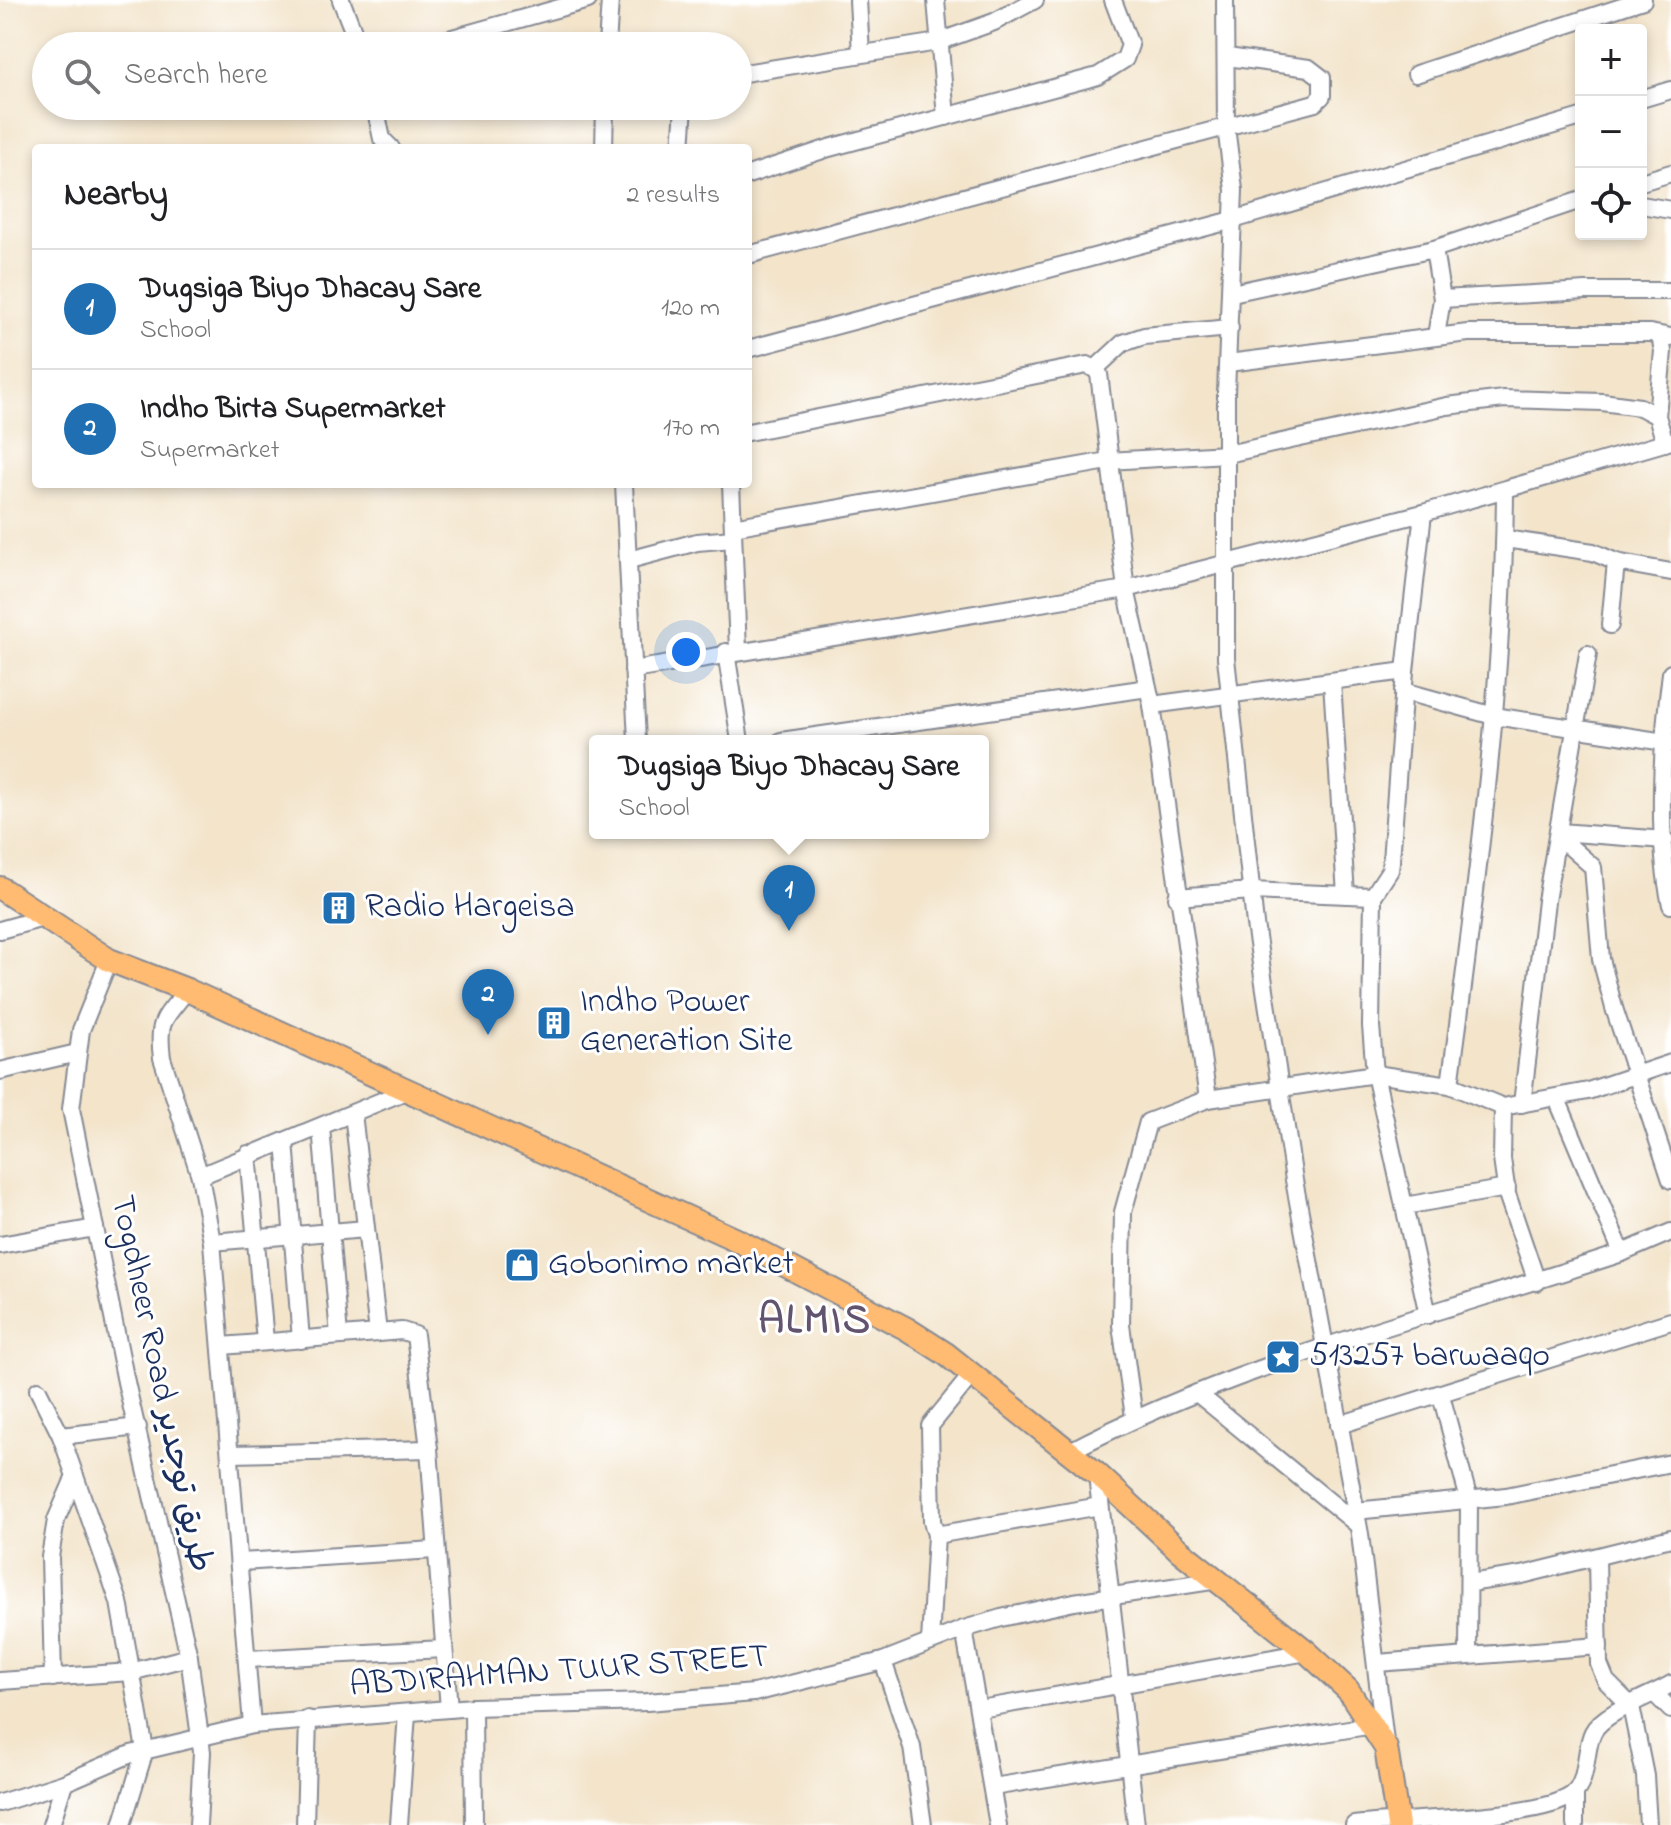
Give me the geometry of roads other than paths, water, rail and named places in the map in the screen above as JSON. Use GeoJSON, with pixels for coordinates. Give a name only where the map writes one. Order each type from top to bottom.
{"type":"FeatureCollection","features":[{"type":"Feature","properties":{"kind":"main road"},"geometry":{"type":"LineString","coordinates":[[0,889],[109,960],[187,990],[737,1240],[907,1329],[973,1373],[1097,1474],[1180,1551],[1307,1652],[1348,1690],[1386,1748],[1397,1822]]}},
{"type":"Feature","properties":{"kind":"street"},"geometry":{"type":"LineString","coordinates":[[341,0],[354,32]]}},
{"type":"Feature","properties":{"kind":"street"},"geometry":{"type":"LineString","coordinates":[[474,32],[588,0]]}},
{"type":"Feature","properties":{"kind":"street"},"geometry":{"type":"LineString","coordinates":[[608,32],[610,0]]}},
{"type":"Feature","properties":{"kind":"street"},"geometry":{"type":"LineString","coordinates":[[858,0],[861,54]]}},
{"type":"Feature","properties":{"kind":"street"},"geometry":{"type":"LineString","coordinates":[[936,0],[946,117]]}},
{"type":"Feature","properties":{"kind":"street"},"geometry":{"type":"LineString","coordinates":[[752,72],[938,42],[994,22],[1035,0]]}},
{"type":"Feature","properties":{"kind":"street"},"geometry":{"type":"LineString","coordinates":[[752,174],[829,148],[1098,76],[1125,59],[1130,45],[1113,0]]}},
{"type":"Feature","properties":{"kind":"street"},"geometry":{"type":"LineString","coordinates":[[1225,0],[1226,127],[1233,220],[1228,363],[1226,658],[1251,891],[1280,1087],[1356,1518],[1386,1748]]}},
{"type":"Feature","properties":{"kind":"street"},"geometry":{"type":"LineString","coordinates":[[1416,74],[1643,0]]}},
{"type":"Feature","properties":{"kind":"street"},"geometry":{"type":"LineString","coordinates":[[752,254],[1315,103],[1322,96],[1322,78],[1309,68],[1227,57]]}},
{"type":"Feature","properties":{"kind":"street"},"geometry":{"type":"LineString","coordinates":[[1647,97],[1671,90]]}},
{"type":"Feature","properties":{"kind":"street"},"geometry":{"type":"LineString","coordinates":[[752,348],[1233,220],[1575,119]]}},
{"type":"Feature","properties":{"kind":"street"},"geometry":{"type":"LineString","coordinates":[[378,120],[382,139],[387,144]]}},
{"type":"Feature","properties":{"kind":"street"},"geometry":{"type":"LineString","coordinates":[[604,144],[605,120]]}},
{"type":"Feature","properties":{"kind":"street"},"geometry":{"type":"LineString","coordinates":[[681,144],[683,120]]}},
{"type":"Feature","properties":{"kind":"street"},"geometry":{"type":"LineString","coordinates":[[1647,180],[1671,173]]}},
{"type":"Feature","properties":{"kind":"street"},"geometry":{"type":"LineString","coordinates":[[1232,293],[1434,249],[1575,202]]}},
{"type":"Feature","properties":{"kind":"street"},"geometry":{"type":"LineString","coordinates":[[1647,206],[1671,210]]}},
{"type":"Feature","properties":{"kind":"street"},"geometry":{"type":"LineString","coordinates":[[1434,249],[1442,299],[1436,336]]}},
{"type":"Feature","properties":{"kind":"street"},"geometry":{"type":"LineString","coordinates":[[1442,299],[1586,291],[1671,291]]}},
{"type":"Feature","properties":{"kind":"street"},"geometry":{"type":"LineString","coordinates":[[1095,369],[1123,343],[1144,336],[1230,328]]}},
{"type":"Feature","properties":{"kind":"street"},"geometry":{"type":"LineString","coordinates":[[633,670],[732,651],[1126,589],[1423,513],[1668,442],[1657,416],[1666,336],[1650,333],[1468,333],[1228,363]]}},
{"type":"Feature","properties":{"kind":"street"},"geometry":{"type":"LineString","coordinates":[[752,431],[1087,365],[1099,374],[1126,589],[1152,705],[1208,1099]]}},
{"type":"Feature","properties":{"kind":"street"},"geometry":{"type":"LineString","coordinates":[[629,560],[733,533],[1108,461],[1227,454],[1447,406],[1504,399],[1602,402],[1640,407],[1657,416]]}},
{"type":"Feature","properties":{"kind":"street"},"geometry":{"type":"LineString","coordinates":[[624,488],[637,735]]}},
{"type":"Feature","properties":{"kind":"street"},"geometry":{"type":"LineString","coordinates":[[731,488],[732,651],[739,735]]}},
{"type":"Feature","properties":{"kind":"street"},"geometry":{"type":"LineString","coordinates":[[1450,1085],[1494,716],[1505,490]]}},
{"type":"Feature","properties":{"kind":"street"},"geometry":{"type":"LineString","coordinates":[[1423,513],[1403,691],[1390,870],[1373,896],[1371,1026],[1375,1074],[1428,1315]]}},
{"type":"Feature","properties":{"kind":"street"},"geometry":{"type":"LineString","coordinates":[[1505,539],[1593,552],[1616,562],[1671,572]]}},
{"type":"Feature","properties":{"kind":"street"},"geometry":{"type":"LineString","coordinates":[[1610,625],[1616,562]]}},
{"type":"Feature","properties":{"kind":"street"},"geometry":{"type":"LineString","coordinates":[[1522,1104],[1546,901],[1588,654]]}},
{"type":"Feature","properties":{"kind":"street"},"geometry":{"type":"LineString","coordinates":[[1152,705],[1230,697],[1405,671]]}},
{"type":"Feature","properties":{"kind":"street"},"geometry":{"type":"LineString","coordinates":[[1671,673],[1665,840],[1671,905]]}},
{"type":"Feature","properties":{"kind":"street"},"geometry":{"type":"LineString","coordinates":[[1332,682],[1346,895]]}},
{"type":"Feature","properties":{"kind":"street"},"geometry":{"type":"LineString","coordinates":[[823,735],[1148,688]]}},
{"type":"Feature","properties":{"kind":"street"},"geometry":{"type":"LineString","coordinates":[[1403,691],[1494,716],[1668,743]]}},
{"type":"Feature","properties":{"kind":"street"},"geometry":{"type":"LineString","coordinates":[[1559,834],[1665,840]]}},
{"type":"Feature","properties":{"kind":"street"},"geometry":{"type":"LineString","coordinates":[[1559,834],[1593,867],[1601,959],[1633,1074],[1671,1180]]}},
{"type":"Feature","properties":{"kind":"street"},"geometry":{"type":"LineString","coordinates":[[1177,897],[1251,891],[1373,896]]}},
{"type":"Feature","properties":{"kind":"street"},"geometry":{"type":"LineString","coordinates":[[0,930],[43,918]]}},
{"type":"Feature","properties":{"kind":"street","name":"Togdheer Road طريق توجدير"},"geometry":{"type":"LineString","coordinates":[[109,960],[81,1030],[71,1109],[189,1657],[201,1735],[198,1825]]}},
{"type":"Feature","properties":{"kind":"street"},"geometry":{"type":"LineString","coordinates":[[187,990],[161,1023],[160,1040],[162,1058],[200,1176],[212,1242],[252,1725]]}},
{"type":"Feature","properties":{"kind":"street"},"geometry":{"type":"LineString","coordinates":[[0,1071],[77,1053]]}},
{"type":"Feature","properties":{"kind":"street"},"geometry":{"type":"LineString","coordinates":[[1134,1417],[1121,1325],[1123,1212],[1148,1122],[1208,1099],[1375,1074],[1450,1085],[1503,1107],[1557,1099],[1671,1063]]}},
{"type":"Feature","properties":{"kind":"street"},"geometry":{"type":"LineString","coordinates":[[200,1176],[408,1090]]}},
{"type":"Feature","properties":{"kind":"street"},"geometry":{"type":"LineString","coordinates":[[1557,1099],[1622,1253]]}},
{"type":"Feature","properties":{"kind":"street"},"geometry":{"type":"LineString","coordinates":[[1503,1107],[1502,1159],[1507,1188],[1537,1282]]}},
{"type":"Feature","properties":{"kind":"street"},"geometry":{"type":"LineString","coordinates":[[353,1113],[378,1333]]}},
{"type":"Feature","properties":{"kind":"street"},"geometry":{"type":"LineString","coordinates":[[321,1127],[339,1336]]}},
{"type":"Feature","properties":{"kind":"street"},"geometry":{"type":"LineString","coordinates":[[285,1141],[301,1340]]}},
{"type":"Feature","properties":{"kind":"street"},"geometry":{"type":"LineString","coordinates":[[248,1154],[265,1341]]}},
{"type":"Feature","properties":{"kind":"street"},"geometry":{"type":"LineString","coordinates":[[1404,1206],[1507,1188]]}},
{"type":"Feature","properties":{"kind":"street"},"geometry":{"type":"LineString","coordinates":[[0,1245],[95,1228]]}},
{"type":"Feature","properties":{"kind":"street"},"geometry":{"type":"LineString","coordinates":[[212,1242],[366,1229]]}},
{"type":"Feature","properties":{"kind":"street"},"geometry":{"type":"LineString","coordinates":[[1068,1452],[1134,1417],[1197,1393],[1428,1315],[1537,1282],[1622,1253],[1671,1232]]}},
{"type":"Feature","properties":{"kind":"street"},"geometry":{"type":"LineString","coordinates":[[1339,1425],[1671,1321]]}},
{"type":"Feature","properties":{"kind":"street"},"geometry":{"type":"LineString","coordinates":[[222,1346],[378,1333],[412,1333],[418,1341],[449,1709]]}},
{"type":"Feature","properties":{"kind":"street"},"geometry":{"type":"LineString","coordinates":[[930,1642],[936,1535],[932,1521],[930,1426],[973,1373]]}},
{"type":"Feature","properties":{"kind":"street"},"geometry":{"type":"LineString","coordinates":[[38,1390],[61,1436],[119,1602],[145,1750],[122,1825]]}},
{"type":"Feature","properties":{"kind":"street"},"geometry":{"type":"LineString","coordinates":[[1197,1393],[1356,1518],[1671,1463]]}},
{"type":"Feature","properties":{"kind":"street"},"geometry":{"type":"LineString","coordinates":[[1441,1395],[1469,1500],[1468,1656]]}},
{"type":"Feature","properties":{"kind":"street"},"geometry":{"type":"LineString","coordinates":[[61,1436],[138,1427]]}},
{"type":"Feature","properties":{"kind":"street"},"geometry":{"type":"LineString","coordinates":[[231,1454],[429,1449]]}},
{"type":"Feature","properties":{"kind":"street"},"geometry":{"type":"LineString","coordinates":[[1097,1474],[1136,1825]]}},
{"type":"Feature","properties":{"kind":"street"},"geometry":{"type":"LineString","coordinates":[[53,1678],[50,1557],[56,1520],[75,1476]]}},
{"type":"Feature","properties":{"kind":"street"},"geometry":{"type":"LineString","coordinates":[[936,1535],[1100,1506]]}},
{"type":"Feature","properties":{"kind":"street"},"geometry":{"type":"LineString","coordinates":[[1469,1583],[1522,1575],[1671,1538]]}},
{"type":"Feature","properties":{"kind":"street"},"geometry":{"type":"LineString","coordinates":[[240,1562],[435,1550]]}},
{"type":"Feature","properties":{"kind":"street"},"geometry":{"type":"LineString","coordinates":[[1597,1557],[1599,1646],[1606,1681],[1631,1706],[1648,1798],[1648,1825]]}},
{"type":"Feature","properties":{"kind":"street","name":"ABDIRAHMAN TUUR STREET"},"geometry":{"type":"LineString","coordinates":[[0,1803],[64,1783],[145,1750],[252,1725],[473,1707],[647,1702],[754,1693],[883,1661],[964,1629],[1110,1596],[1218,1580]]}},
{"type":"Feature","properties":{"kind":"street"},"geometry":{"type":"LineString","coordinates":[[964,1629],[998,1825]]}},
{"type":"Feature","properties":{"kind":"street"},"geometry":{"type":"LineString","coordinates":[[1377,1663],[1599,1646]]}},
{"type":"Feature","properties":{"kind":"street"},"geometry":{"type":"LineString","coordinates":[[248,1659],[444,1649]]}},
{"type":"Feature","properties":{"kind":"street"},"geometry":{"type":"LineString","coordinates":[[980,1709],[1307,1652]]}},
{"type":"Feature","properties":{"kind":"street"},"geometry":{"type":"LineString","coordinates":[[0,1681],[131,1672],[189,1657]]}},
{"type":"Feature","properties":{"kind":"street"},"geometry":{"type":"LineString","coordinates":[[883,1661],[912,1747],[923,1825]]}},
{"type":"Feature","properties":{"kind":"street"},"geometry":{"type":"LineString","coordinates":[[1575,1825],[1575,1793],[1594,1729],[1605,1719],[1671,1684]]}},
{"type":"Feature","properties":{"kind":"street"},"geometry":{"type":"LineString","coordinates":[[1655,1694],[1671,1710]]}},
{"type":"Feature","properties":{"kind":"street"},"geometry":{"type":"LineString","coordinates":[[473,1707],[474,1825]]}},
{"type":"Feature","properties":{"kind":"street"},"geometry":{"type":"LineString","coordinates":[[399,1825],[407,1714]]}},
{"type":"Feature","properties":{"kind":"street"},"geometry":{"type":"LineString","coordinates":[[305,1825],[308,1719]]}},
{"type":"Feature","properties":{"kind":"street"},"geometry":{"type":"LineString","coordinates":[[993,1787],[1373,1725]]}},
{"type":"Feature","properties":{"kind":"street"},"geometry":{"type":"LineString","coordinates":[[51,1825],[64,1783]]}},
{"type":"Feature","properties":{"kind":"street"},"geometry":{"type":"LineString","coordinates":[[1354,1825],[1510,1812],[1543,1807],[1575,1793]]}},
{"type":"Feature","properties":{"kind":"place","name":"Radio Hargeisa"},"geometry":{"type":"Point","coordinates":[339,908]}},
{"type":"Feature","properties":{"kind":"place","name":"Dugsiga Biyo Dhacay Sare"},"geometry":{"type":"Point","coordinates":[789,931]}},
{"type":"Feature","properties":{"kind":"place","name":"Indho Power Generation Site"},"geometry":{"type":"Point","coordinates":[554,1023]}},
{"type":"Feature","properties":{"kind":"place","name":"Indho Birta Supermarket"},"geometry":{"type":"Point","coordinates":[488,1035]}},
{"type":"Feature","properties":{"kind":"place","name":"Gobonimo market"},"geometry":{"type":"Point","coordinates":[522,1265]}},
{"type":"Feature","properties":{"kind":"place","name":"513257 barwaaqo"},"geometry":{"type":"Point","coordinates":[1283,1357]}},
{"type":"Feature","properties":{"kind":"district","name":"ALMIS"},"geometry":{"type":"Point","coordinates":[815,1321]}}]}
